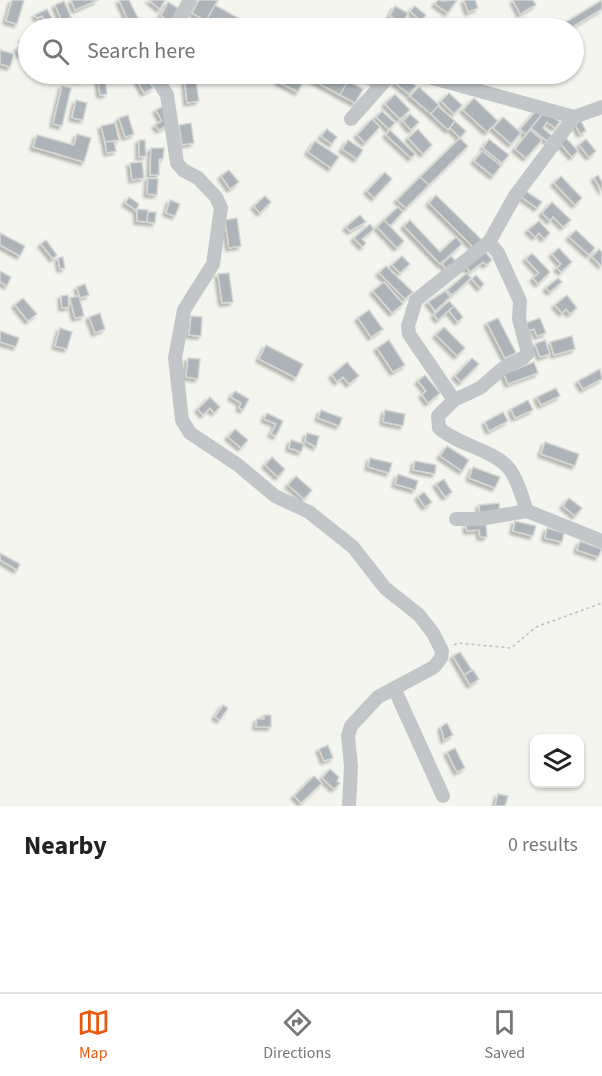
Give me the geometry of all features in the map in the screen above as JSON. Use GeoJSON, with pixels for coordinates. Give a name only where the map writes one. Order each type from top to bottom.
{"type":"FeatureCollection","features":[{"type":"Feature","properties":{"kind":"street"},"geometry":{"type":"LineString","coordinates":[[180,18],[190,0]]}},
{"type":"Feature","properties":{"kind":"street"},"geometry":{"type":"LineString","coordinates":[[160,84],[167,95],[177,163],[183,170],[198,178],[216,196],[221,208],[213,264],[184,310],[175,358],[182,420],[190,433],[238,465],[275,496],[309,512],[353,547],[385,588],[419,615],[434,633],[442,651],[441,658],[434,667],[378,697],[351,726],[348,736],[351,766],[349,806]]}},
{"type":"Feature","properties":{"kind":"street"},"geometry":{"type":"LineString","coordinates":[[351,119],[382,84]]}},
{"type":"Feature","properties":{"kind":"street"},"geometry":{"type":"LineString","coordinates":[[454,84],[574,117]]}},
{"type":"Feature","properties":{"kind":"street"},"geometry":{"type":"LineString","coordinates":[[454,400],[409,334],[408,326],[416,300],[489,242],[514,195],[574,117],[602,107]]}},
{"type":"Feature","properties":{"kind":"street"},"geometry":{"type":"LineString","coordinates":[[489,242],[498,254],[520,301],[519,319],[528,353],[502,369],[480,388],[454,400],[438,416],[439,428],[448,437],[502,461],[513,474],[527,511]]}},
{"type":"Feature","properties":{"kind":"street"},"geometry":{"type":"LineString","coordinates":[[456,519],[480,519],[527,511],[602,541]]}},
{"type":"Feature","properties":{"kind":"street"},"geometry":{"type":"LineString","coordinates":[[394,688],[443,796]]}},
{"type":"Feature","properties":{"kind":"path"},"geometry":{"type":"LineString","coordinates":[[442,651],[458,644],[511,648],[536,627],[602,603]]}},
{"type":"Feature","properties":{"kind":"building"},"geometry":{"type":"Polygon","coordinates":[[[12,0],[24,0],[17,24],[6,21],[12,0]]]}},
{"type":"Feature","properties":{"kind":"building"},"geometry":{"type":"Polygon","coordinates":[[[71,0],[98,0],[75,10],[71,0]]]}},
{"type":"Feature","properties":{"kind":"building"},"geometry":{"type":"Polygon","coordinates":[[[119,0],[129,0],[138,18],[127,18],[119,0]]]}},
{"type":"Feature","properties":{"kind":"building"},"geometry":{"type":"Polygon","coordinates":[[[149,0],[165,0],[160,9],[149,0]]]}},
{"type":"Feature","properties":{"kind":"building"},"geometry":{"type":"Polygon","coordinates":[[[199,0],[218,0],[208,18],[201,18],[192,13],[199,0]]]}},
{"type":"Feature","properties":{"kind":"building"},"geometry":{"type":"Polygon","coordinates":[[[438,0],[457,0],[448,13],[435,4],[438,0]]]}},
{"type":"Feature","properties":{"kind":"building"},"geometry":{"type":"Polygon","coordinates":[[[464,0],[475,0],[478,8],[468,12],[464,0]]]}},
{"type":"Feature","properties":{"kind":"building"},"geometry":{"type":"Polygon","coordinates":[[[513,0],[533,0],[536,5],[520,14],[513,0]]]}},
{"type":"Feature","properties":{"kind":"building"},"geometry":{"type":"Polygon","coordinates":[[[602,0],[602,9],[584,20],[584,18],[572,18],[602,0]]]}},
{"type":"Feature","properties":{"kind":"building"},"geometry":{"type":"Polygon","coordinates":[[[64,1],[71,17],[61,18],[55,5],[64,1]]]}},
{"type":"Feature","properties":{"kind":"building"},"geometry":{"type":"Polygon","coordinates":[[[168,2],[178,8],[173,18],[161,16],[168,2]]]}},
{"type":"Feature","properties":{"kind":"building"},"geometry":{"type":"Polygon","coordinates":[[[215,5],[238,18],[208,18],[215,5]]]}},
{"type":"Feature","properties":{"kind":"building"},"geometry":{"type":"Polygon","coordinates":[[[395,6],[408,13],[406,18],[390,16],[395,6]]]}},
{"type":"Feature","properties":{"kind":"building"},"geometry":{"type":"Polygon","coordinates":[[[415,6],[426,15],[424,18],[418,18],[410,11],[415,6]]]}},
{"type":"Feature","properties":{"kind":"building"},"geometry":{"type":"Polygon","coordinates":[[[47,9],[52,18],[42,16],[37,18],[35,15],[47,9]]]}},
{"type":"Feature","properties":{"kind":"building"},"geometry":{"type":"Polygon","coordinates":[[[0,50],[14,54],[10,67],[0,64],[0,50]]]}},
{"type":"Feature","properties":{"kind":"building"},"geometry":{"type":"Polygon","coordinates":[[[99,84],[106,84],[107,94],[100,95],[99,84]]]}},
{"type":"Feature","properties":{"kind":"building"},"geometry":{"type":"Polygon","coordinates":[[[139,84],[151,84],[153,88],[144,93],[139,84]]]}},
{"type":"Feature","properties":{"kind":"building"},"geometry":{"type":"Polygon","coordinates":[[[185,84],[196,84],[199,101],[187,103],[185,84]]]}},
{"type":"Feature","properties":{"kind":"building"},"geometry":{"type":"Polygon","coordinates":[[[282,84],[302,84],[298,92],[282,84]]]}},
{"type":"Feature","properties":{"kind":"building"},"geometry":{"type":"Polygon","coordinates":[[[320,84],[346,84],[340,95],[320,84]]]}},
{"type":"Feature","properties":{"kind":"building"},"geometry":{"type":"Polygon","coordinates":[[[346,84],[354,84],[363,89],[355,103],[340,95],[346,84]]]}},
{"type":"Feature","properties":{"kind":"building"},"geometry":{"type":"Polygon","coordinates":[[[396,84],[416,86],[409,94],[396,84]]]}},
{"type":"Feature","properties":{"kind":"building"},"geometry":{"type":"Polygon","coordinates":[[[62,86],[71,88],[62,126],[53,124],[62,86]]]}},
{"type":"Feature","properties":{"kind":"building"},"geometry":{"type":"Polygon","coordinates":[[[419,87],[439,105],[431,114],[410,96],[419,87]]]}},
{"type":"Feature","properties":{"kind":"building"},"geometry":{"type":"Polygon","coordinates":[[[449,93],[462,105],[454,114],[441,101],[449,93]]]}},
{"type":"Feature","properties":{"kind":"building"},"geometry":{"type":"Polygon","coordinates":[[[395,94],[410,110],[400,119],[385,104],[395,94]]]}},
{"type":"Feature","properties":{"kind":"building"},"geometry":{"type":"Polygon","coordinates":[[[474,98],[498,121],[487,132],[463,110],[474,98]]]}},
{"type":"Feature","properties":{"kind":"building"},"geometry":{"type":"Polygon","coordinates":[[[76,100],[87,103],[83,120],[72,118],[76,100]]]}},
{"type":"Feature","properties":{"kind":"building"},"geometry":{"type":"Polygon","coordinates":[[[438,106],[455,121],[448,130],[431,114],[438,106]]]}},
{"type":"Feature","properties":{"kind":"building"},"geometry":{"type":"Polygon","coordinates":[[[162,107],[172,123],[159,130],[155,125],[162,121],[156,110],[162,107]]]}},
{"type":"Feature","properties":{"kind":"building"},"geometry":{"type":"Polygon","coordinates":[[[382,111],[395,123],[389,129],[376,117],[382,111]]]}},
{"type":"Feature","properties":{"kind":"building"},"geometry":{"type":"Polygon","coordinates":[[[536,111],[545,111],[526,134],[520,129],[536,111]]]}},
{"type":"Feature","properties":{"kind":"building"},"geometry":{"type":"Polygon","coordinates":[[[545,111],[560,122],[555,128],[547,122],[543,128],[552,136],[547,141],[531,128],[545,111]]]}},
{"type":"Feature","properties":{"kind":"building"},"geometry":{"type":"Polygon","coordinates":[[[410,114],[419,122],[411,130],[403,121],[410,114]]]}},
{"type":"Feature","properties":{"kind":"building"},"geometry":{"type":"Polygon","coordinates":[[[128,115],[134,134],[125,137],[119,118],[128,115]]]}},
{"type":"Feature","properties":{"kind":"building"},"geometry":{"type":"Polygon","coordinates":[[[503,117],[521,133],[511,144],[493,128],[503,117]]]}},
{"type":"Feature","properties":{"kind":"building"},"geometry":{"type":"Polygon","coordinates":[[[372,119],[380,127],[365,143],[357,135],[372,119]]]}},
{"type":"Feature","properties":{"kind":"building"},"geometry":{"type":"Polygon","coordinates":[[[455,121],[466,131],[460,138],[450,128],[455,121]]]}},
{"type":"Feature","properties":{"kind":"building"},"geometry":{"type":"Polygon","coordinates":[[[581,121],[586,131],[580,134],[575,124],[581,121]]]}},
{"type":"Feature","properties":{"kind":"building"},"geometry":{"type":"Polygon","coordinates":[[[115,123],[119,140],[105,142],[101,126],[115,123]]]}},
{"type":"Feature","properties":{"kind":"building"},"geometry":{"type":"Polygon","coordinates":[[[191,123],[194,143],[182,145],[179,125],[191,123]]]}},
{"type":"Feature","properties":{"kind":"building"},"geometry":{"type":"Polygon","coordinates":[[[327,129],[337,137],[332,144],[321,136],[327,129]]]}},
{"type":"Feature","properties":{"kind":"building"},"geometry":{"type":"Polygon","coordinates":[[[418,129],[432,145],[423,154],[408,138],[418,129]]]}},
{"type":"Feature","properties":{"kind":"building"},"geometry":{"type":"Polygon","coordinates":[[[390,130],[415,154],[411,158],[386,135],[390,130]]]}},
{"type":"Feature","properties":{"kind":"building"},"geometry":{"type":"Polygon","coordinates":[[[530,130],[542,140],[526,158],[515,149],[530,130]]]}},
{"type":"Feature","properties":{"kind":"building"},"geometry":{"type":"Polygon","coordinates":[[[77,134],[91,138],[84,162],[33,147],[37,135],[74,145],[77,134]]]}},
{"type":"Feature","properties":{"kind":"building"},"geometry":{"type":"Polygon","coordinates":[[[565,137],[578,151],[572,157],[559,142],[565,137]]]}},
{"type":"Feature","properties":{"kind":"building"},"geometry":{"type":"Polygon","coordinates":[[[460,138],[468,146],[429,185],[420,177],[460,138]]]}},
{"type":"Feature","properties":{"kind":"building"},"geometry":{"type":"Polygon","coordinates":[[[489,139],[509,155],[502,163],[483,148],[489,139]]]}},
{"type":"Feature","properties":{"kind":"building"},"geometry":{"type":"Polygon","coordinates":[[[586,139],[596,151],[589,157],[579,145],[586,139]]]}},
{"type":"Feature","properties":{"kind":"building"},"geometry":{"type":"Polygon","coordinates":[[[139,140],[145,140],[146,156],[139,157],[139,140]]]}},
{"type":"Feature","properties":{"kind":"building"},"geometry":{"type":"Polygon","coordinates":[[[348,140],[363,150],[357,159],[342,149],[348,140]]]}},
{"type":"Feature","properties":{"kind":"building"},"geometry":{"type":"Polygon","coordinates":[[[114,141],[116,151],[107,153],[105,142],[114,141]]]}},
{"type":"Feature","properties":{"kind":"building"},"geometry":{"type":"Polygon","coordinates":[[[315,141],[339,157],[331,168],[308,152],[315,141]]]}},
{"type":"Feature","properties":{"kind":"building"},"geometry":{"type":"Polygon","coordinates":[[[151,148],[164,148],[163,159],[159,159],[159,175],[150,175],[151,148]]]}},
{"type":"Feature","properties":{"kind":"building"},"geometry":{"type":"Polygon","coordinates":[[[482,151],[501,166],[493,176],[474,161],[482,151]]]}},
{"type":"Feature","properties":{"kind":"building"},"geometry":{"type":"Polygon","coordinates":[[[142,162],[144,178],[132,180],[130,163],[142,162]]]}},
{"type":"Feature","properties":{"kind":"building"},"geometry":{"type":"Polygon","coordinates":[[[229,170],[239,182],[230,189],[221,176],[229,170]]]}},
{"type":"Feature","properties":{"kind":"building"},"geometry":{"type":"Polygon","coordinates":[[[385,172],[392,179],[374,198],[367,191],[385,172]]]}},
{"type":"Feature","properties":{"kind":"building"},"geometry":{"type":"Polygon","coordinates":[[[598,175],[602,182],[602,191],[594,178],[598,175]]]}},
{"type":"Feature","properties":{"kind":"building"},"geometry":{"type":"Polygon","coordinates":[[[561,176],[582,198],[575,205],[554,183],[561,176]]]}},
{"type":"Feature","properties":{"kind":"building"},"geometry":{"type":"Polygon","coordinates":[[[420,177],[429,185],[406,208],[397,200],[420,177]]]}},
{"type":"Feature","properties":{"kind":"building"},"geometry":{"type":"Polygon","coordinates":[[[148,178],[158,179],[157,195],[147,194],[148,178]]]}},
{"type":"Feature","properties":{"kind":"building"},"geometry":{"type":"Polygon","coordinates":[[[524,190],[542,202],[537,208],[520,196],[524,190]]]}},
{"type":"Feature","properties":{"kind":"building"},"geometry":{"type":"Polygon","coordinates":[[[436,195],[483,241],[475,249],[429,203],[436,195]]]}},
{"type":"Feature","properties":{"kind":"building"},"geometry":{"type":"Polygon","coordinates":[[[265,196],[271,202],[260,213],[254,206],[265,196]]]}},
{"type":"Feature","properties":{"kind":"building"},"geometry":{"type":"Polygon","coordinates":[[[129,197],[139,204],[136,210],[125,203],[129,197]]]}},
{"type":"Feature","properties":{"kind":"building"},"geometry":{"type":"Polygon","coordinates":[[[170,200],[180,204],[175,216],[166,213],[170,200]]]}},
{"type":"Feature","properties":{"kind":"building"},"geometry":{"type":"Polygon","coordinates":[[[552,202],[571,220],[563,227],[553,217],[550,221],[542,213],[552,202]]]}},
{"type":"Feature","properties":{"kind":"building"},"geometry":{"type":"Polygon","coordinates":[[[398,207],[403,212],[390,226],[384,220],[398,207]]]}},
{"type":"Feature","properties":{"kind":"building"},"geometry":{"type":"Polygon","coordinates":[[[137,209],[148,210],[147,222],[137,221],[137,209]]]}},
{"type":"Feature","properties":{"kind":"building"},"geometry":{"type":"Polygon","coordinates":[[[148,212],[156,212],[155,223],[147,222],[148,212]]]}},
{"type":"Feature","properties":{"kind":"building"},"geometry":{"type":"Polygon","coordinates":[[[360,215],[366,222],[350,231],[346,227],[360,215]]]}},
{"type":"Feature","properties":{"kind":"building"},"geometry":{"type":"Polygon","coordinates":[[[237,218],[241,246],[229,248],[225,220],[237,218]]]}},
{"type":"Feature","properties":{"kind":"building"},"geometry":{"type":"Polygon","coordinates":[[[384,220],[404,241],[397,248],[377,227],[384,220]]]}},
{"type":"Feature","properties":{"kind":"building"},"geometry":{"type":"Polygon","coordinates":[[[410,220],[440,252],[456,237],[462,244],[440,264],[404,226],[410,220]]]}},
{"type":"Feature","properties":{"kind":"building"},"geometry":{"type":"Polygon","coordinates":[[[539,221],[550,233],[544,239],[539,233],[535,237],[528,230],[539,221]]]}},
{"type":"Feature","properties":{"kind":"building"},"geometry":{"type":"Polygon","coordinates":[[[370,224],[374,229],[362,239],[366,243],[362,247],[354,238],[370,224]]]}},
{"type":"Feature","properties":{"kind":"building"},"geometry":{"type":"Polygon","coordinates":[[[576,230],[595,248],[589,255],[569,237],[576,230]]]}},
{"type":"Feature","properties":{"kind":"building"},"geometry":{"type":"Polygon","coordinates":[[[0,233],[25,246],[20,256],[0,245],[0,233]]]}},
{"type":"Feature","properties":{"kind":"building"},"geometry":{"type":"Polygon","coordinates":[[[46,240],[57,255],[53,259],[41,244],[46,240]]]}},
{"type":"Feature","properties":{"kind":"building"},"geometry":{"type":"Polygon","coordinates":[[[559,248],[572,262],[561,272],[557,268],[561,264],[552,254],[559,248]]]}},
{"type":"Feature","properties":{"kind":"building"},"geometry":{"type":"Polygon","coordinates":[[[599,249],[602,252],[602,266],[592,257],[599,249]]]}},
{"type":"Feature","properties":{"kind":"building"},"geometry":{"type":"Polygon","coordinates":[[[484,250],[492,260],[486,265],[483,262],[470,272],[465,265],[484,250]]]}},
{"type":"Feature","properties":{"kind":"building"},"geometry":{"type":"Polygon","coordinates":[[[532,253],[550,272],[538,284],[533,278],[539,273],[526,259],[532,253]]]}},
{"type":"Feature","properties":{"kind":"building"},"geometry":{"type":"Polygon","coordinates":[[[402,256],[410,264],[400,273],[392,265],[402,256]]]}},
{"type":"Feature","properties":{"kind":"building"},"geometry":{"type":"Polygon","coordinates":[[[451,256],[457,262],[447,270],[442,264],[451,256]]]}},
{"type":"Feature","properties":{"kind":"building"},"geometry":{"type":"Polygon","coordinates":[[[63,257],[65,268],[60,269],[58,258],[63,257]]]}},
{"type":"Feature","properties":{"kind":"building"},"geometry":{"type":"Polygon","coordinates":[[[386,266],[413,292],[405,299],[379,273],[386,266]]]}},
{"type":"Feature","properties":{"kind":"building"},"geometry":{"type":"Polygon","coordinates":[[[0,271],[11,277],[7,286],[0,282],[0,271]]]}},
{"type":"Feature","properties":{"kind":"building"},"geometry":{"type":"Polygon","coordinates":[[[229,273],[233,302],[222,303],[218,274],[229,273]]]}},
{"type":"Feature","properties":{"kind":"building"},"geometry":{"type":"Polygon","coordinates":[[[467,273],[471,278],[452,295],[447,290],[467,273]]]}},
{"type":"Feature","properties":{"kind":"building"},"geometry":{"type":"Polygon","coordinates":[[[476,275],[484,284],[480,288],[472,279],[476,275]]]}},
{"type":"Feature","properties":{"kind":"building"},"geometry":{"type":"Polygon","coordinates":[[[558,278],[562,282],[550,292],[546,288],[558,278]]]}},
{"type":"Feature","properties":{"kind":"building"},"geometry":{"type":"Polygon","coordinates":[[[384,282],[403,304],[392,313],[373,291],[384,282]]]}},
{"type":"Feature","properties":{"kind":"building"},"geometry":{"type":"Polygon","coordinates":[[[85,284],[89,295],[80,298],[77,287],[85,284]]]}},
{"type":"Feature","properties":{"kind":"building"},"geometry":{"type":"Polygon","coordinates":[[[445,291],[450,297],[435,311],[428,302],[445,291]]]}},
{"type":"Feature","properties":{"kind":"building"},"geometry":{"type":"Polygon","coordinates":[[[68,295],[69,307],[62,308],[61,296],[68,295]]]}},
{"type":"Feature","properties":{"kind":"building"},"geometry":{"type":"Polygon","coordinates":[[[567,295],[577,308],[570,314],[566,309],[562,313],[555,305],[567,295]]]}},
{"type":"Feature","properties":{"kind":"building"},"geometry":{"type":"Polygon","coordinates":[[[79,296],[84,316],[75,318],[70,298],[79,296]]]}},
{"type":"Feature","properties":{"kind":"building"},"geometry":{"type":"Polygon","coordinates":[[[23,298],[37,314],[28,321],[15,305],[23,298]]]}},
{"type":"Feature","properties":{"kind":"building"},"geometry":{"type":"Polygon","coordinates":[[[449,301],[454,306],[438,320],[434,315],[449,301]]]}},
{"type":"Feature","properties":{"kind":"building"},"geometry":{"type":"Polygon","coordinates":[[[454,306],[463,317],[458,322],[449,311],[454,306]]]}},
{"type":"Feature","properties":{"kind":"building"},"geometry":{"type":"Polygon","coordinates":[[[369,310],[383,329],[371,337],[358,318],[369,310]]]}},
{"type":"Feature","properties":{"kind":"building"},"geometry":{"type":"Polygon","coordinates":[[[100,313],[105,329],[95,333],[89,317],[100,313]]]}},
{"type":"Feature","properties":{"kind":"building"},"geometry":{"type":"Polygon","coordinates":[[[191,316],[202,317],[201,336],[189,335],[191,316]]]}},
{"type":"Feature","properties":{"kind":"building"},"geometry":{"type":"Polygon","coordinates":[[[498,318],[516,353],[505,358],[487,323],[498,318]]]}},
{"type":"Feature","properties":{"kind":"building"},"geometry":{"type":"Polygon","coordinates":[[[540,318],[546,333],[537,336],[534,329],[528,331],[526,323],[540,318]]]}},
{"type":"Feature","properties":{"kind":"building"},"geometry":{"type":"Polygon","coordinates":[[[444,327],[465,348],[457,356],[436,335],[444,327]]]}},
{"type":"Feature","properties":{"kind":"building"},"geometry":{"type":"Polygon","coordinates":[[[60,328],[72,332],[67,349],[55,346],[60,328]]]}},
{"type":"Feature","properties":{"kind":"building"},"geometry":{"type":"Polygon","coordinates":[[[0,331],[19,338],[16,347],[0,342],[0,331]]]}},
{"type":"Feature","properties":{"kind":"building"},"geometry":{"type":"Polygon","coordinates":[[[572,336],[575,349],[554,355],[550,342],[572,336]]]}},
{"type":"Feature","properties":{"kind":"building"},"geometry":{"type":"Polygon","coordinates":[[[389,340],[405,365],[393,372],[377,348],[389,340]]]}},
{"type":"Feature","properties":{"kind":"building"},"geometry":{"type":"Polygon","coordinates":[[[545,340],[550,354],[540,357],[535,344],[545,340]]]}},
{"type":"Feature","properties":{"kind":"building"},"geometry":{"type":"Polygon","coordinates":[[[266,345],[303,364],[296,378],[259,359],[266,345]]]}},
{"type":"Feature","properties":{"kind":"building"},"geometry":{"type":"Polygon","coordinates":[[[188,358],[200,359],[198,379],[186,377],[188,358]]]}},
{"type":"Feature","properties":{"kind":"building"},"geometry":{"type":"Polygon","coordinates":[[[472,358],[479,364],[461,382],[455,376],[472,358]]]}},
{"type":"Feature","properties":{"kind":"building"},"geometry":{"type":"Polygon","coordinates":[[[347,362],[359,376],[349,384],[343,377],[337,382],[332,375],[347,362]]]}},
{"type":"Feature","properties":{"kind":"building"},"geometry":{"type":"Polygon","coordinates":[[[534,362],[538,373],[508,384],[504,374],[534,362]]]}},
{"type":"Feature","properties":{"kind":"building"},"geometry":{"type":"Polygon","coordinates":[[[600,369],[602,379],[583,389],[578,381],[600,369]]]}},
{"type":"Feature","properties":{"kind":"building"},"geometry":{"type":"Polygon","coordinates":[[[425,375],[440,393],[428,403],[422,395],[426,391],[418,381],[425,375]]]}},
{"type":"Feature","properties":{"kind":"building"},"geometry":{"type":"Polygon","coordinates":[[[556,388],[560,396],[541,405],[537,397],[556,388]]]}},
{"type":"Feature","properties":{"kind":"building"},"geometry":{"type":"Polygon","coordinates":[[[235,391],[249,399],[243,410],[239,408],[241,403],[231,397],[235,391]]]}},
{"type":"Feature","properties":{"kind":"building"},"geometry":{"type":"Polygon","coordinates":[[[210,397],[220,407],[214,413],[210,408],[203,415],[198,409],[210,397]]]}},
{"type":"Feature","properties":{"kind":"building"},"geometry":{"type":"Polygon","coordinates":[[[528,400],[533,410],[515,418],[511,409],[528,400]]]}},
{"type":"Feature","properties":{"kind":"building"},"geometry":{"type":"Polygon","coordinates":[[[321,410],[342,418],[339,426],[318,418],[321,410]]]}},
{"type":"Feature","properties":{"kind":"building"},"geometry":{"type":"Polygon","coordinates":[[[385,410],[405,414],[403,426],[383,422],[385,410]]]}},
{"type":"Feature","properties":{"kind":"building"},"geometry":{"type":"Polygon","coordinates":[[[503,412],[508,421],[489,431],[485,422],[503,412]]]}},
{"type":"Feature","properties":{"kind":"building"},"geometry":{"type":"Polygon","coordinates":[[[267,413],[283,421],[276,436],[271,434],[276,424],[264,419],[267,413]]]}},
{"type":"Feature","properties":{"kind":"building"},"geometry":{"type":"Polygon","coordinates":[[[235,429],[248,440],[241,448],[228,437],[235,429]]]}},
{"type":"Feature","properties":{"kind":"building"},"geometry":{"type":"Polygon","coordinates":[[[307,433],[319,436],[316,447],[305,441],[307,433]]]}},
{"type":"Feature","properties":{"kind":"building"},"geometry":{"type":"Polygon","coordinates":[[[291,440],[304,444],[301,452],[289,448],[291,440]]]}},
{"type":"Feature","properties":{"kind":"building"},"geometry":{"type":"Polygon","coordinates":[[[545,442],[579,454],[575,466],[541,454],[545,442]]]}},
{"type":"Feature","properties":{"kind":"building"},"geometry":{"type":"Polygon","coordinates":[[[447,446],[469,460],[462,471],[440,456],[447,446]]]}},
{"type":"Feature","properties":{"kind":"building"},"geometry":{"type":"Polygon","coordinates":[[[272,457],[285,469],[278,477],[265,465],[272,457]]]}},
{"type":"Feature","properties":{"kind":"building"},"geometry":{"type":"Polygon","coordinates":[[[370,458],[392,463],[389,473],[368,467],[370,458]]]}},
{"type":"Feature","properties":{"kind":"building"},"geometry":{"type":"Polygon","coordinates":[[[415,461],[436,465],[435,474],[413,470],[415,461]]]}},
{"type":"Feature","properties":{"kind":"building"},"geometry":{"type":"Polygon","coordinates":[[[473,467],[500,477],[495,488],[469,478],[473,467]]]}},
{"type":"Feature","properties":{"kind":"building"},"geometry":{"type":"Polygon","coordinates":[[[398,474],[418,481],[415,490],[395,484],[398,474]]]}},
{"type":"Feature","properties":{"kind":"building"},"geometry":{"type":"Polygon","coordinates":[[[296,476],[312,490],[304,499],[288,485],[296,476]]]}},
{"type":"Feature","properties":{"kind":"building"},"geometry":{"type":"Polygon","coordinates":[[[444,479],[452,492],[445,497],[436,484],[444,479]]]}},
{"type":"Feature","properties":{"kind":"building"},"geometry":{"type":"Polygon","coordinates":[[[424,492],[432,502],[425,507],[418,497],[424,492]]]}},
{"type":"Feature","properties":{"kind":"building"},"geometry":{"type":"Polygon","coordinates":[[[569,498],[582,508],[575,516],[563,506],[569,498]]]}},
{"type":"Feature","properties":{"kind":"building"},"geometry":{"type":"Polygon","coordinates":[[[499,503],[500,513],[480,515],[479,505],[499,503]]]}},
{"type":"Feature","properties":{"kind":"building"},"geometry":{"type":"Polygon","coordinates":[[[515,521],[536,526],[533,536],[513,531],[515,521]]]}},
{"type":"Feature","properties":{"kind":"building"},"geometry":{"type":"Polygon","coordinates":[[[486,524],[487,537],[480,537],[479,530],[467,531],[466,525],[486,524]]]}},
{"type":"Feature","properties":{"kind":"building"},"geometry":{"type":"Polygon","coordinates":[[[547,528],[564,533],[562,542],[545,538],[547,528]]]}},
{"type":"Feature","properties":{"kind":"building"},"geometry":{"type":"Polygon","coordinates":[[[580,541],[602,549],[598,557],[577,550],[580,541]]]}},
{"type":"Feature","properties":{"kind":"building"},"geometry":{"type":"Polygon","coordinates":[[[0,553],[20,564],[17,570],[0,560],[0,553]]]}},
{"type":"Feature","properties":{"kind":"building"},"geometry":{"type":"Polygon","coordinates":[[[460,652],[472,670],[464,675],[453,656],[460,652]]]}},
{"type":"Feature","properties":{"kind":"building"},"geometry":{"type":"Polygon","coordinates":[[[473,670],[479,679],[470,685],[464,675],[473,670]]]}},
{"type":"Feature","properties":{"kind":"building"},"geometry":{"type":"Polygon","coordinates":[[[223,705],[228,708],[220,720],[215,717],[223,705]]]}},
{"type":"Feature","properties":{"kind":"building"},"geometry":{"type":"Polygon","coordinates":[[[264,715],[271,715],[271,727],[256,727],[257,719],[264,719],[264,715]]]}},
{"type":"Feature","properties":{"kind":"building"},"geometry":{"type":"Polygon","coordinates":[[[447,723],[453,735],[444,740],[441,727],[447,723]]]}},
{"type":"Feature","properties":{"kind":"building"},"geometry":{"type":"Polygon","coordinates":[[[328,745],[333,758],[324,761],[319,749],[328,745]]]}},
{"type":"Feature","properties":{"kind":"building"},"geometry":{"type":"Polygon","coordinates":[[[455,748],[465,768],[457,772],[447,752],[455,748]]]}},
{"type":"Feature","properties":{"kind":"building"},"geometry":{"type":"Polygon","coordinates":[[[330,769],[339,777],[337,781],[340,783],[334,789],[322,778],[330,769]]]}},
{"type":"Feature","properties":{"kind":"building"},"geometry":{"type":"Polygon","coordinates":[[[314,776],[322,783],[301,803],[294,796],[314,776]]]}},
{"type":"Feature","properties":{"kind":"building"},"geometry":{"type":"Polygon","coordinates":[[[498,794],[508,796],[505,806],[495,806],[498,794]]]}}]}
